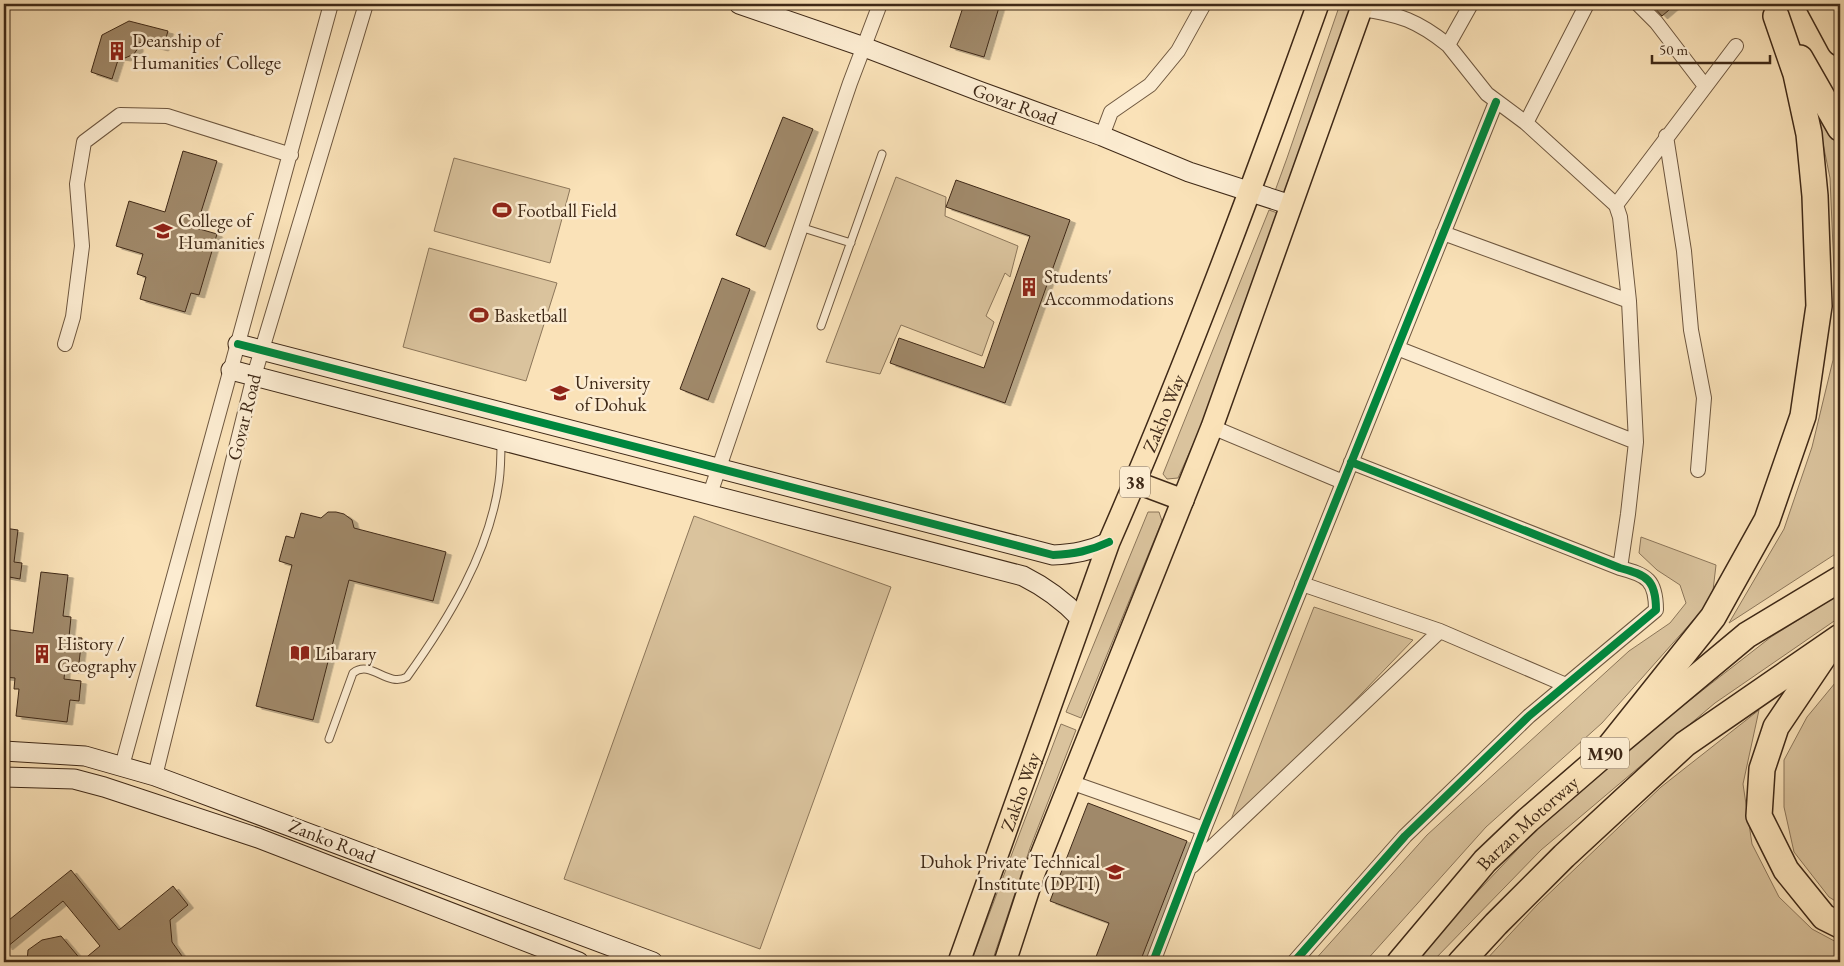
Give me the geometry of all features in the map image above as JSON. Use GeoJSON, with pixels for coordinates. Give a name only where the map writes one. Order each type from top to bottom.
{"type":"FeatureCollection","features":[{"type":"Feature","properties":{"kind":"highway"},"geometry":{"type":"LineString","coordinates":[[1773,10],[1840,128]]}},
{"type":"Feature","properties":{"kind":"highway"},"geometry":{"type":"LineString","coordinates":[[1602,756],[1712,617],[1767,520],[1803,416],[1819,306],[1815,196],[1809,134],[1802,100],[1796,74],[1773,10]]}},
{"type":"Feature","properties":{"kind":"highway"},"geometry":{"type":"LineString","coordinates":[[1827,13],[1840,43]]}},
{"type":"Feature","properties":{"kind":"highway","name":"Barzan Motorway"},"geometry":{"type":"LineString","coordinates":[[1400,962],[1485,861],[1528,820],[1748,635],[1840,579]]}},
{"type":"Feature","properties":{"kind":"highway"},"geometry":{"type":"LineString","coordinates":[[1837,639],[1776,726],[1762,770],[1759,816],[1786,870],[1824,917],[1840,925]]}},
{"type":"Feature","properties":{"kind":"highway","name":"M90"},"geometry":{"type":"LineString","coordinates":[[1461,962],[1564,856],[1685,744],[1837,639]]}},
{"type":"Feature","properties":{"kind":"main road","name":"Zakho Way"},"geometry":{"type":"LineString","coordinates":[[959,962],[1108,542],[1135,482],[1250,192],[1318,4]]}},
{"type":"Feature","properties":{"kind":"main road"},"geometry":{"type":"LineString","coordinates":[[1009,961],[1034,873],[1212,427],[1362,6]]}},
{"type":"Feature","properties":{"kind":"main road"},"geometry":{"type":"LineString","coordinates":[[1135,482],[1183,500]]}},
{"type":"Feature","properties":{"kind":"street","name":"Govar Road"},"geometry":{"type":"LineString","coordinates":[[122,766],[332,4]]}},
{"type":"Feature","properties":{"kind":"street","name":"Govar Road"},"geometry":{"type":"LineString","coordinates":[[155,776],[254,376],[366,4]]}},
{"type":"Feature","properties":{"kind":"street","name":"Govar Road"},"geometry":{"type":"LineString","coordinates":[[739,4],[864,47],[1102,136],[1189,172],[1291,206]]}},
{"type":"Feature","properties":{"kind":"street"},"geometry":{"type":"LineString","coordinates":[[710,494],[850,82],[880,4]]}},
{"type":"Feature","properties":{"kind":"street"},"geometry":{"type":"LineString","coordinates":[[1102,136],[1111,112],[1150,85],[1178,52],[1204,4]]}},
{"type":"Feature","properties":{"kind":"street"},"geometry":{"type":"LineString","coordinates":[[1448,45],[1471,4]]}},
{"type":"Feature","properties":{"kind":"street"},"geometry":{"type":"LineString","coordinates":[[1526,123],[1587,4]]}},
{"type":"Feature","properties":{"kind":"street"},"geometry":{"type":"LineString","coordinates":[[1638,4],[1656,22],[1705,86]]}},
{"type":"Feature","properties":{"kind":"street"},"geometry":{"type":"LineString","coordinates":[[1362,6],[1411,20],[1430,31],[1448,45],[1487,94],[1526,123],[1616,205],[1620,218],[1629,301],[1636,442],[1620,568]]}},
{"type":"Feature","properties":{"kind":"street"},"geometry":{"type":"LineString","coordinates":[[1616,205],[1666,136],[1736,46]]}},
{"type":"Feature","properties":{"kind":"street"},"geometry":{"type":"LineString","coordinates":[[1153,962],[1204,829],[1496,102]]}},
{"type":"Feature","properties":{"kind":"street"},"geometry":{"type":"LineString","coordinates":[[65,344],[73,317],[82,246],[77,184],[84,142],[120,114],[168,116],[291,155]]}},
{"type":"Feature","properties":{"kind":"street"},"geometry":{"type":"LineString","coordinates":[[1666,136],[1684,251],[1691,330],[1704,398],[1698,470]]}},
{"type":"Feature","properties":{"kind":"street"},"geometry":{"type":"LineString","coordinates":[[1443,233],[1629,301]]}},
{"type":"Feature","properties":{"kind":"street"},"geometry":{"type":"LineString","coordinates":[[238,344],[1028,549],[1053,554],[1072,554],[1091,550],[1108,542]]}},
{"type":"Feature","properties":{"kind":"street"},"geometry":{"type":"LineString","coordinates":[[1397,348],[1636,442]]}},
{"type":"Feature","properties":{"kind":"street"},"geometry":{"type":"LineString","coordinates":[[231,370],[1023,576],[1046,588],[1080,618]]}},
{"type":"Feature","properties":{"kind":"street"},"geometry":{"type":"LineString","coordinates":[[1212,427],[1343,482]]}},
{"type":"Feature","properties":{"kind":"street"},"geometry":{"type":"LineString","coordinates":[[1294,962],[1405,836],[1529,716],[1656,610],[1656,599],[1649,580],[1640,573],[1620,568],[1351,462]]}},
{"type":"Feature","properties":{"kind":"street"},"geometry":{"type":"LineString","coordinates":[[1023,576],[1028,549]]}},
{"type":"Feature","properties":{"kind":"street"},"geometry":{"type":"LineString","coordinates":[[1302,584],[1440,632],[1566,685]]}},
{"type":"Feature","properties":{"kind":"street"},"geometry":{"type":"LineString","coordinates":[[1188,870],[1440,632]]}},
{"type":"Feature","properties":{"kind":"street","name":"Zanko Road"},"geometry":{"type":"LineString","coordinates":[[4,751],[85,756],[155,776],[653,962]]}},
{"type":"Feature","properties":{"kind":"street","name":"Zanko Road"},"geometry":{"type":"LineString","coordinates":[[4,777],[74,779],[104,788],[258,838],[579,962]]}},
{"type":"Feature","properties":{"kind":"street"},"geometry":{"type":"LineString","coordinates":[[1070,782],[1204,829]]}},
{"type":"Feature","properties":{"kind":"lane"},"geometry":{"type":"LineString","coordinates":[[821,326],[882,154]]}},
{"type":"Feature","properties":{"kind":"lane"},"geometry":{"type":"LineString","coordinates":[[800,227],[851,243]]}},
{"type":"Feature","properties":{"kind":"lane"},"geometry":{"type":"LineString","coordinates":[[329,739],[353,673],[358,669],[365,668],[394,680],[401,680],[407,677],[448,615],[469,574],[489,525],[499,482],[502,440]]}},
{"type":"Feature","properties":{"kind":"shaded area"},"geometry":{"type":"Polygon","coordinates":[[[1340,4],[1357,4],[1292,196],[1275,191],[1287,158],[1340,4]]]}},
{"type":"Feature","properties":{"kind":"shaded area"},"geometry":{"type":"Polygon","coordinates":[[[1814,99],[1840,148],[1840,551],[1729,623],[1784,529],[1812,447],[1833,360],[1834,270],[1830,178],[1814,99]]]}},
{"type":"Feature","properties":{"kind":"shaded area","name":"Football Field"},"geometry":{"type":"Polygon","coordinates":[[[454,158],[570,189],[550,263],[434,231],[454,158]]]}},
{"type":"Feature","properties":{"kind":"shaded area"},"geometry":{"type":"Polygon","coordinates":[[[896,177],[946,197],[945,216],[1018,246],[1010,277],[1005,273],[986,316],[994,322],[982,356],[901,325],[880,374],[826,362],[896,177]]]}},
{"type":"Feature","properties":{"kind":"shaded area"},"geometry":{"type":"Polygon","coordinates":[[[1269,210],[1283,215],[1225,373],[1178,478],[1167,479],[1163,474],[1269,210]]]}},
{"type":"Feature","properties":{"kind":"shaded area","name":"Basketball"},"geometry":{"type":"Polygon","coordinates":[[[429,248],[557,283],[526,381],[403,347],[429,248]]]}},
{"type":"Feature","properties":{"kind":"shaded area"},"geometry":{"type":"Polygon","coordinates":[[[1148,512],[1159,512],[1162,521],[1081,718],[1066,712],[1148,512]]]}},
{"type":"Feature","properties":{"kind":"shaded area"},"geometry":{"type":"Polygon","coordinates":[[[694,516],[891,587],[760,949],[564,879],[694,516]]]}},
{"type":"Feature","properties":{"kind":"shaded area"},"geometry":{"type":"Polygon","coordinates":[[[1641,537],[1716,565],[1712,599],[1602,723],[1486,827],[1365,962],[1313,962],[1427,835],[1629,651],[1670,623],[1686,603],[1680,585],[1657,570],[1639,553],[1641,537]]]}},
{"type":"Feature","properties":{"kind":"shaded area"},"geometry":{"type":"Polygon","coordinates":[[[1840,594],[1840,617],[1715,703],[1541,850],[1432,962],[1411,962],[1534,832],[1627,749],[1771,637],[1840,594]]]}},
{"type":"Feature","properties":{"kind":"shaded area"},"geometry":{"type":"Polygon","coordinates":[[[1314,607],[1413,640],[1237,823],[1232,823],[1232,817],[1314,607]]]}},
{"type":"Feature","properties":{"kind":"shaded area"},"geometry":{"type":"Polygon","coordinates":[[[1840,677],[1840,904],[1829,897],[1794,852],[1784,807],[1784,760],[1807,717],[1840,677]]]}},
{"type":"Feature","properties":{"kind":"shaded area"},"geometry":{"type":"Polygon","coordinates":[[[1759,710],[1743,784],[1752,844],[1779,897],[1812,929],[1840,944],[1840,962],[1484,962],[1537,905],[1661,787],[1759,710]]]}},
{"type":"Feature","properties":{"kind":"shaded area"},"geometry":{"type":"Polygon","coordinates":[[[1061,724],[1076,730],[1030,848],[992,962],[971,962],[1061,724]]]}},
{"type":"Feature","properties":{"kind":"building"},"geometry":{"type":"Polygon","coordinates":[[[964,4],[1000,4],[984,57],[950,47],[964,4]]]}},
{"type":"Feature","properties":{"kind":"building"},"geometry":{"type":"Polygon","coordinates":[[[1651,4],[1676,4],[1662,16],[1651,4]]]}},
{"type":"Feature","properties":{"kind":"building","name":"Deanship of Humanities' College"},"geometry":{"type":"Polygon","coordinates":[[[129,21],[168,31],[163,48],[134,41],[138,48],[134,54],[125,58],[119,57],[112,79],[91,72],[102,35],[129,21]]]}},
{"type":"Feature","properties":{"kind":"building"},"geometry":{"type":"Polygon","coordinates":[[[783,117],[813,129],[765,247],[736,235],[783,117]]]}},
{"type":"Feature","properties":{"kind":"building","name":"College of Humanities"},"geometry":{"type":"Polygon","coordinates":[[[183,151],[217,161],[196,228],[217,234],[199,295],[191,293],[185,312],[140,299],[146,277],[137,274],[143,254],[116,246],[129,201],[165,212],[183,151]]]}},
{"type":"Feature","properties":{"kind":"building","name":"Students' Accommodations"},"geometry":{"type":"Polygon","coordinates":[[[956,180],[1070,220],[1005,403],[890,363],[899,338],[984,368],[1030,236],[946,207],[956,180]]]}},
{"type":"Feature","properties":{"kind":"building"},"geometry":{"type":"Polygon","coordinates":[[[722,278],[750,289],[708,400],[680,389],[722,278]]]}},
{"type":"Feature","properties":{"kind":"building","name":"Libarary"},"geometry":{"type":"Polygon","coordinates":[[[328,512],[344,514],[352,520],[354,528],[446,552],[433,601],[349,580],[313,720],[256,706],[292,565],[279,561],[286,536],[294,538],[301,513],[321,518],[328,512]]]}},
{"type":"Feature","properties":{"kind":"building"},"geometry":{"type":"Polygon","coordinates":[[[4,528],[18,530],[14,562],[22,563],[20,579],[4,576],[4,528]]]}},
{"type":"Feature","properties":{"kind":"building","name":"History / Geography"},"geometry":{"type":"Polygon","coordinates":[[[41,572],[68,575],[63,616],[71,617],[69,637],[82,638],[78,671],[65,669],[64,679],[81,681],[79,701],[70,700],[67,722],[16,716],[19,689],[14,689],[15,678],[4,677],[4,629],[33,633],[41,572]]]}},
{"type":"Feature","properties":{"kind":"building"},"geometry":{"type":"Polygon","coordinates":[[[1088,803],[1187,841],[1140,962],[1094,962],[1109,923],[1050,901],[1088,803]]]}},
{"type":"Feature","properties":{"kind":"building"},"geometry":{"type":"Polygon","coordinates":[[[71,870],[119,930],[173,886],[188,905],[170,920],[172,942],[182,956],[182,962],[27,962],[28,950],[42,940],[61,936],[82,961],[100,946],[63,901],[7,947],[4,942],[4,924],[71,870]]]}},
{"type":"Feature","properties":{"kind":"cycle path"},"geometry":{"type":"LineString","coordinates":[[1153,962],[1204,829],[1496,102]]}},
{"type":"Feature","properties":{"kind":"cycle path"},"geometry":{"type":"LineString","coordinates":[[238,344],[1053,555],[1082,552],[1109,542]]}},
{"type":"Feature","properties":{"kind":"cycle path"},"geometry":{"type":"LineString","coordinates":[[1294,962],[1405,836],[1529,716],[1656,610],[1656,600],[1652,585],[1637,573],[1351,462]]}},
{"type":"Feature","properties":{"kind":"place","name":"Deanship of Humanities' College"},"geometry":{"type":"Point","coordinates":[117,51]}},
{"type":"Feature","properties":{"kind":"place","name":"Football Field"},"geometry":{"type":"Point","coordinates":[502,210]}},
{"type":"Feature","properties":{"kind":"place","name":"College of Humanities"},"geometry":{"type":"Point","coordinates":[163,231]}},
{"type":"Feature","properties":{"kind":"place","name":"Students' Accommodations"},"geometry":{"type":"Point","coordinates":[1029,287]}},
{"type":"Feature","properties":{"kind":"place","name":"Basketball"},"geometry":{"type":"Point","coordinates":[479,315]}},
{"type":"Feature","properties":{"kind":"place","name":"University of Dohuk"},"geometry":{"type":"Point","coordinates":[560,393]}},
{"type":"Feature","properties":{"kind":"place","name":"Libarary"},"geometry":{"type":"Point","coordinates":[300,653]}},
{"type":"Feature","properties":{"kind":"place","name":"History / Geography"},"geometry":{"type":"Point","coordinates":[42,654]}},
{"type":"Feature","properties":{"kind":"place","name":"Duhok Private Technical Institute (DPTI)"},"geometry":{"type":"Point","coordinates":[1115,872]}}]}
